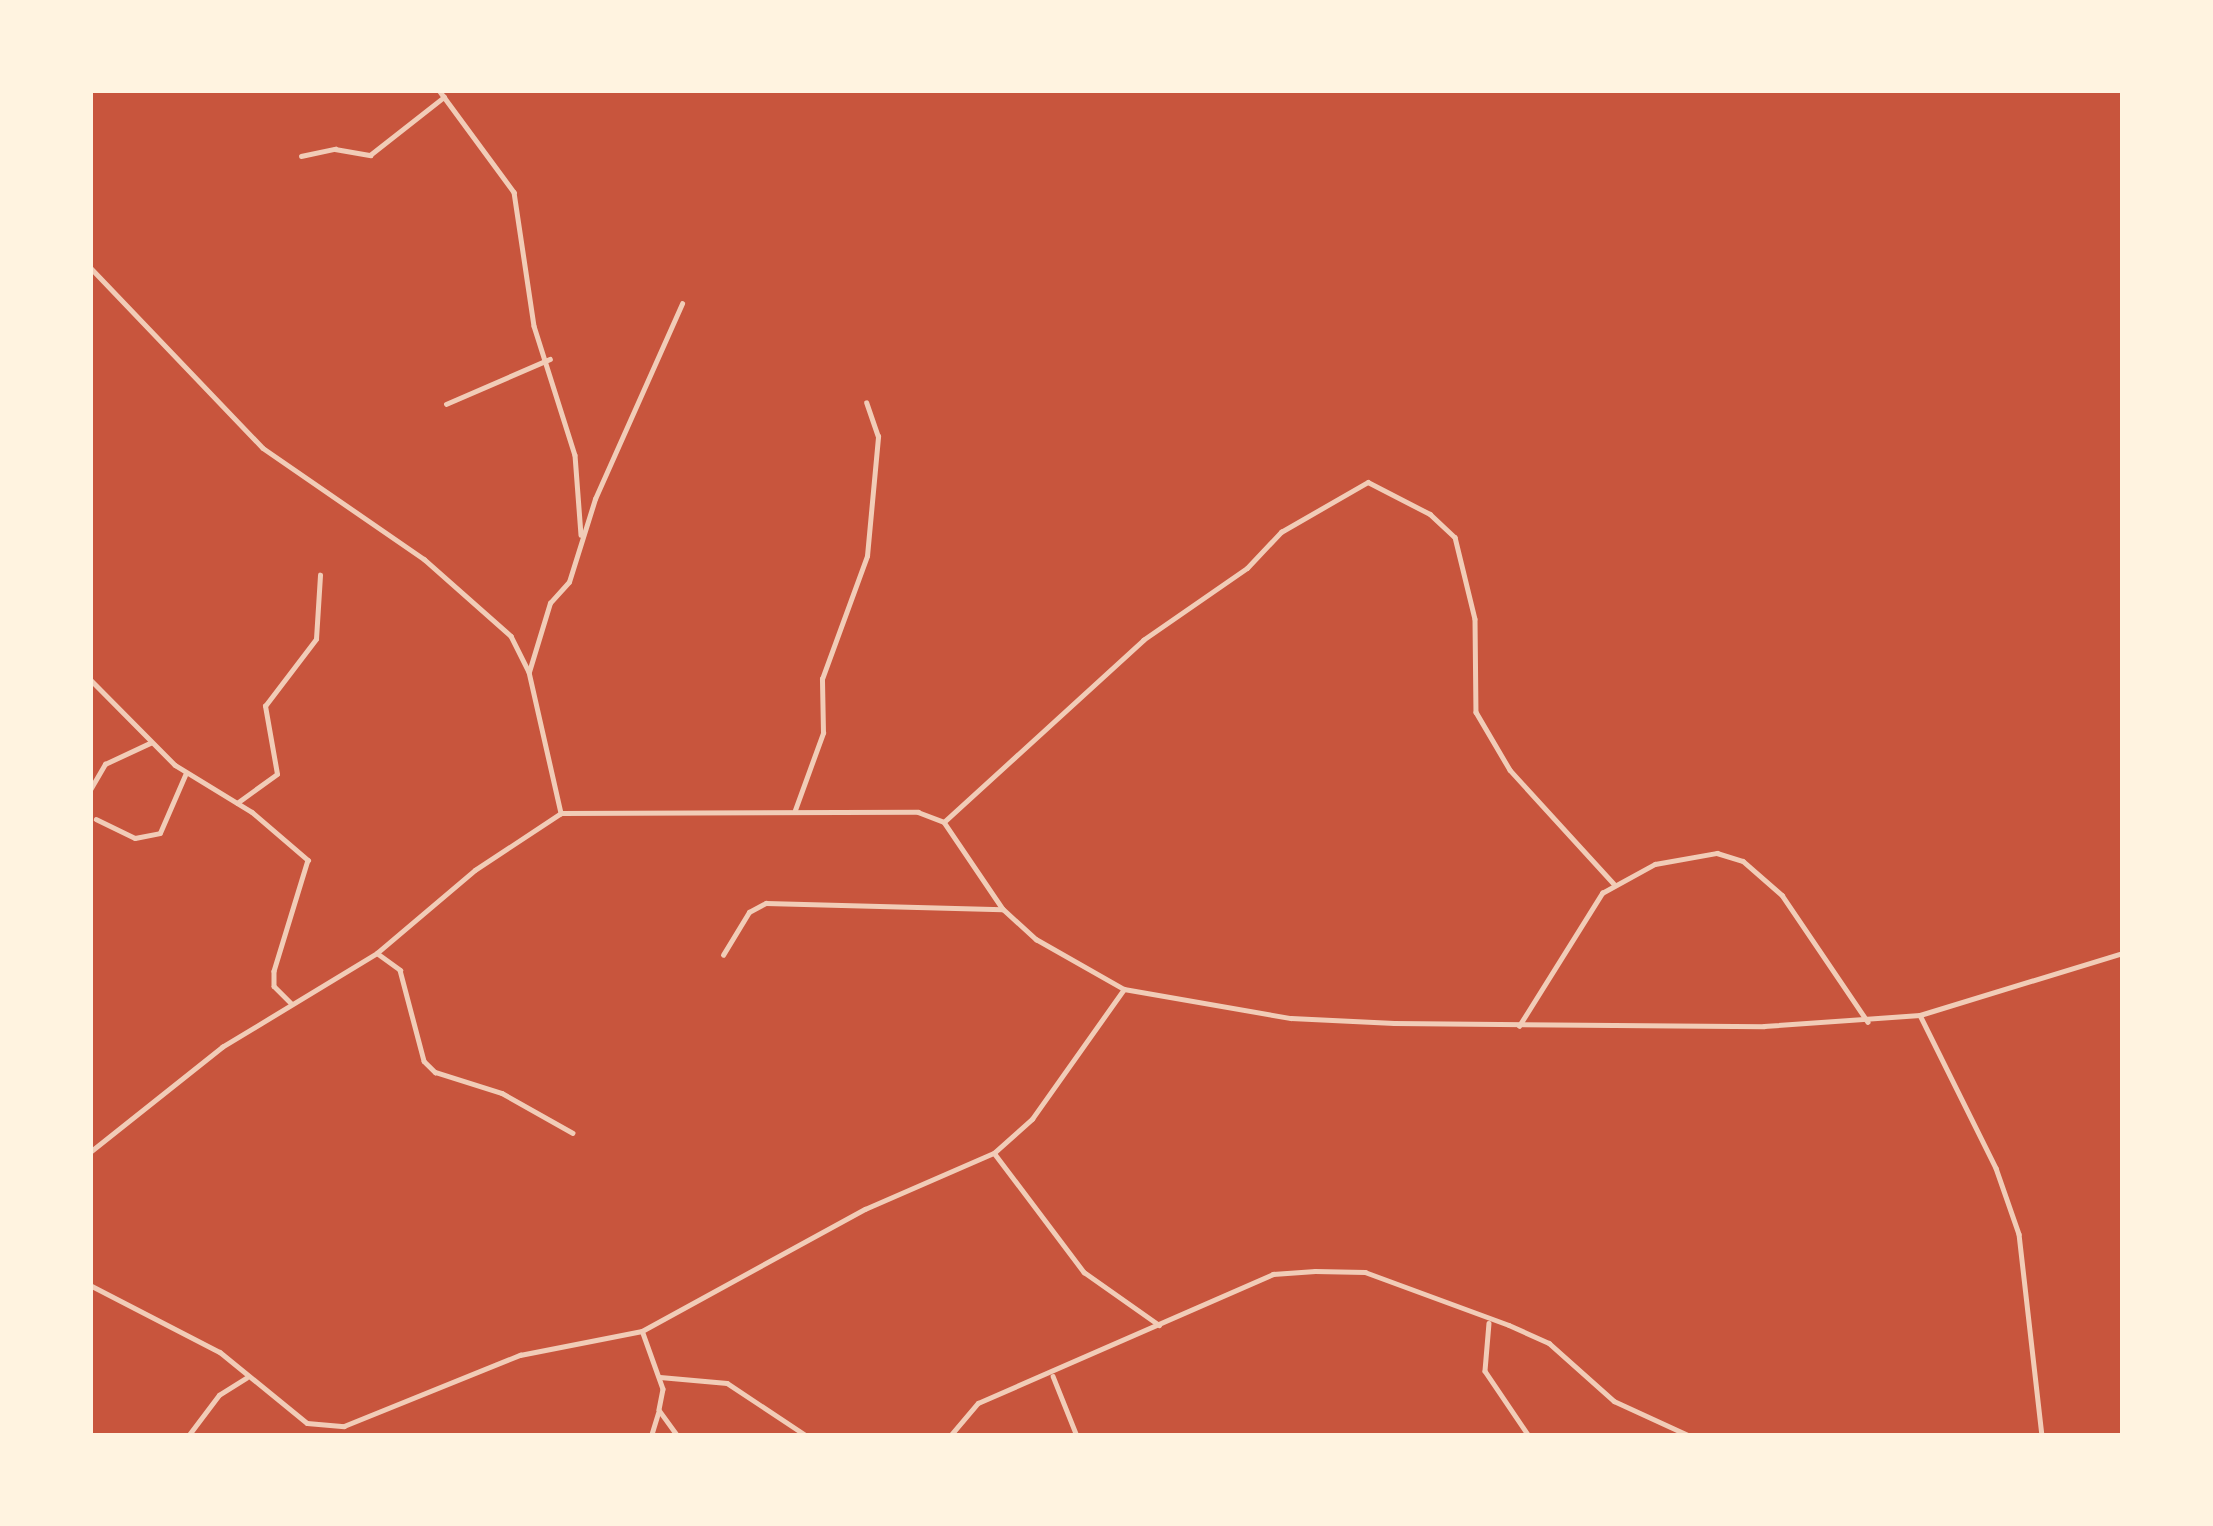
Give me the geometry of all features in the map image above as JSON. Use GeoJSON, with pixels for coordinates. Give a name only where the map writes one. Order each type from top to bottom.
{"type":"FeatureCollection","features":[{"type":"Feature","properties":{"kind":"street"},"geometry":{"type":"LineString","coordinates":[[301,156],[335,149],[370,155],[442,93],[514,192],[534,326],[550,359],[575,455],[581,535],[580,557],[550,603],[529,672]]}},
{"type":"Feature","properties":{"kind":"street"},"geometry":{"type":"LineString","coordinates":[[90,267],[262,448],[486,609],[529,672],[561,814]]}},
{"type":"Feature","properties":{"kind":"street"},"geometry":{"type":"LineString","coordinates":[[581,535],[682,304]]}},
{"type":"Feature","properties":{"kind":"street"},"geometry":{"type":"LineString","coordinates":[[446,404],[550,359]]}},
{"type":"Feature","properties":{"kind":"street"},"geometry":{"type":"LineString","coordinates":[[795,810],[823,733],[821,679],[867,556],[878,437],[866,403]]}},
{"type":"Feature","properties":{"kind":"street"},"geometry":{"type":"LineString","coordinates":[[944,822],[1143,640],[1247,568],[1282,532],[1368,482],[1430,514],[1456,537],[1475,619],[1476,712],[1510,770],[1614,884]]}},
{"type":"Feature","properties":{"kind":"street"},"geometry":{"type":"LineString","coordinates":[[237,803],[277,774],[266,706],[316,639],[320,575]]}},
{"type":"Feature","properties":{"kind":"street"},"geometry":{"type":"LineString","coordinates":[[90,680],[149,743],[186,773],[237,803],[308,860],[274,971],[274,986],[292,1004]]}},
{"type":"Feature","properties":{"kind":"street"},"geometry":{"type":"LineString","coordinates":[[90,790],[105,764],[149,743]]}},
{"type":"Feature","properties":{"kind":"street"},"geometry":{"type":"LineString","coordinates":[[96,819],[135,838],[160,833],[186,773]]}},
{"type":"Feature","properties":{"kind":"street"},"geometry":{"type":"LineString","coordinates":[[90,1152],[222,1047],[377,953],[475,870],[561,814],[918,812],[944,822],[1003,909],[1060,958],[1124,988],[1291,1018],[1519,1026],[1868,1022],[1920,1015],[2123,953]]}},
{"type":"Feature","properties":{"kind":"street"},"geometry":{"type":"LineString","coordinates":[[1519,1026],[1575,931],[1614,884],[1688,854],[1743,861],[1782,895],[1868,1022]]}},
{"type":"Feature","properties":{"kind":"street"},"geometry":{"type":"LineString","coordinates":[[723,955],[749,912],[766,903],[1003,909]]}},
{"type":"Feature","properties":{"kind":"street"},"geometry":{"type":"LineString","coordinates":[[377,953],[400,970],[424,1061],[435,1072],[502,1093],[573,1132]]}},
{"type":"Feature","properties":{"kind":"street"},"geometry":{"type":"LineString","coordinates":[[90,1285],[220,1352],[246,1378],[328,1429],[547,1346],[642,1331],[865,1209],[994,1153],[1032,1119],[1124,988]]}},
{"type":"Feature","properties":{"kind":"street"},"geometry":{"type":"LineString","coordinates":[[1920,1015],[2014,1219],[2042,1436]]}},
{"type":"Feature","properties":{"kind":"street"},"geometry":{"type":"LineString","coordinates":[[994,1153],[1084,1272],[1159,1325]]}},
{"type":"Feature","properties":{"kind":"street"},"geometry":{"type":"LineString","coordinates":[[950,1436],[978,1403],[1052,1376],[1273,1274],[1315,1270],[1365,1272],[1549,1343],[1614,1401],[1690,1436]]}},
{"type":"Feature","properties":{"kind":"street"},"geometry":{"type":"LineString","coordinates":[[1489,1323],[1485,1371],[1529,1436]]}},
{"type":"Feature","properties":{"kind":"street"},"geometry":{"type":"LineString","coordinates":[[642,1331],[660,1376],[659,1410],[651,1436]]}},
{"type":"Feature","properties":{"kind":"street"},"geometry":{"type":"LineString","coordinates":[[660,1376],[727,1383],[807,1436]]}},
{"type":"Feature","properties":{"kind":"street"},"geometry":{"type":"LineString","coordinates":[[1052,1376],[1077,1436]]}},
{"type":"Feature","properties":{"kind":"street"},"geometry":{"type":"LineString","coordinates":[[188,1436],[219,1395],[246,1378]]}},
{"type":"Feature","properties":{"kind":"street"},"geometry":{"type":"LineString","coordinates":[[659,1410],[678,1436]]}}]}
